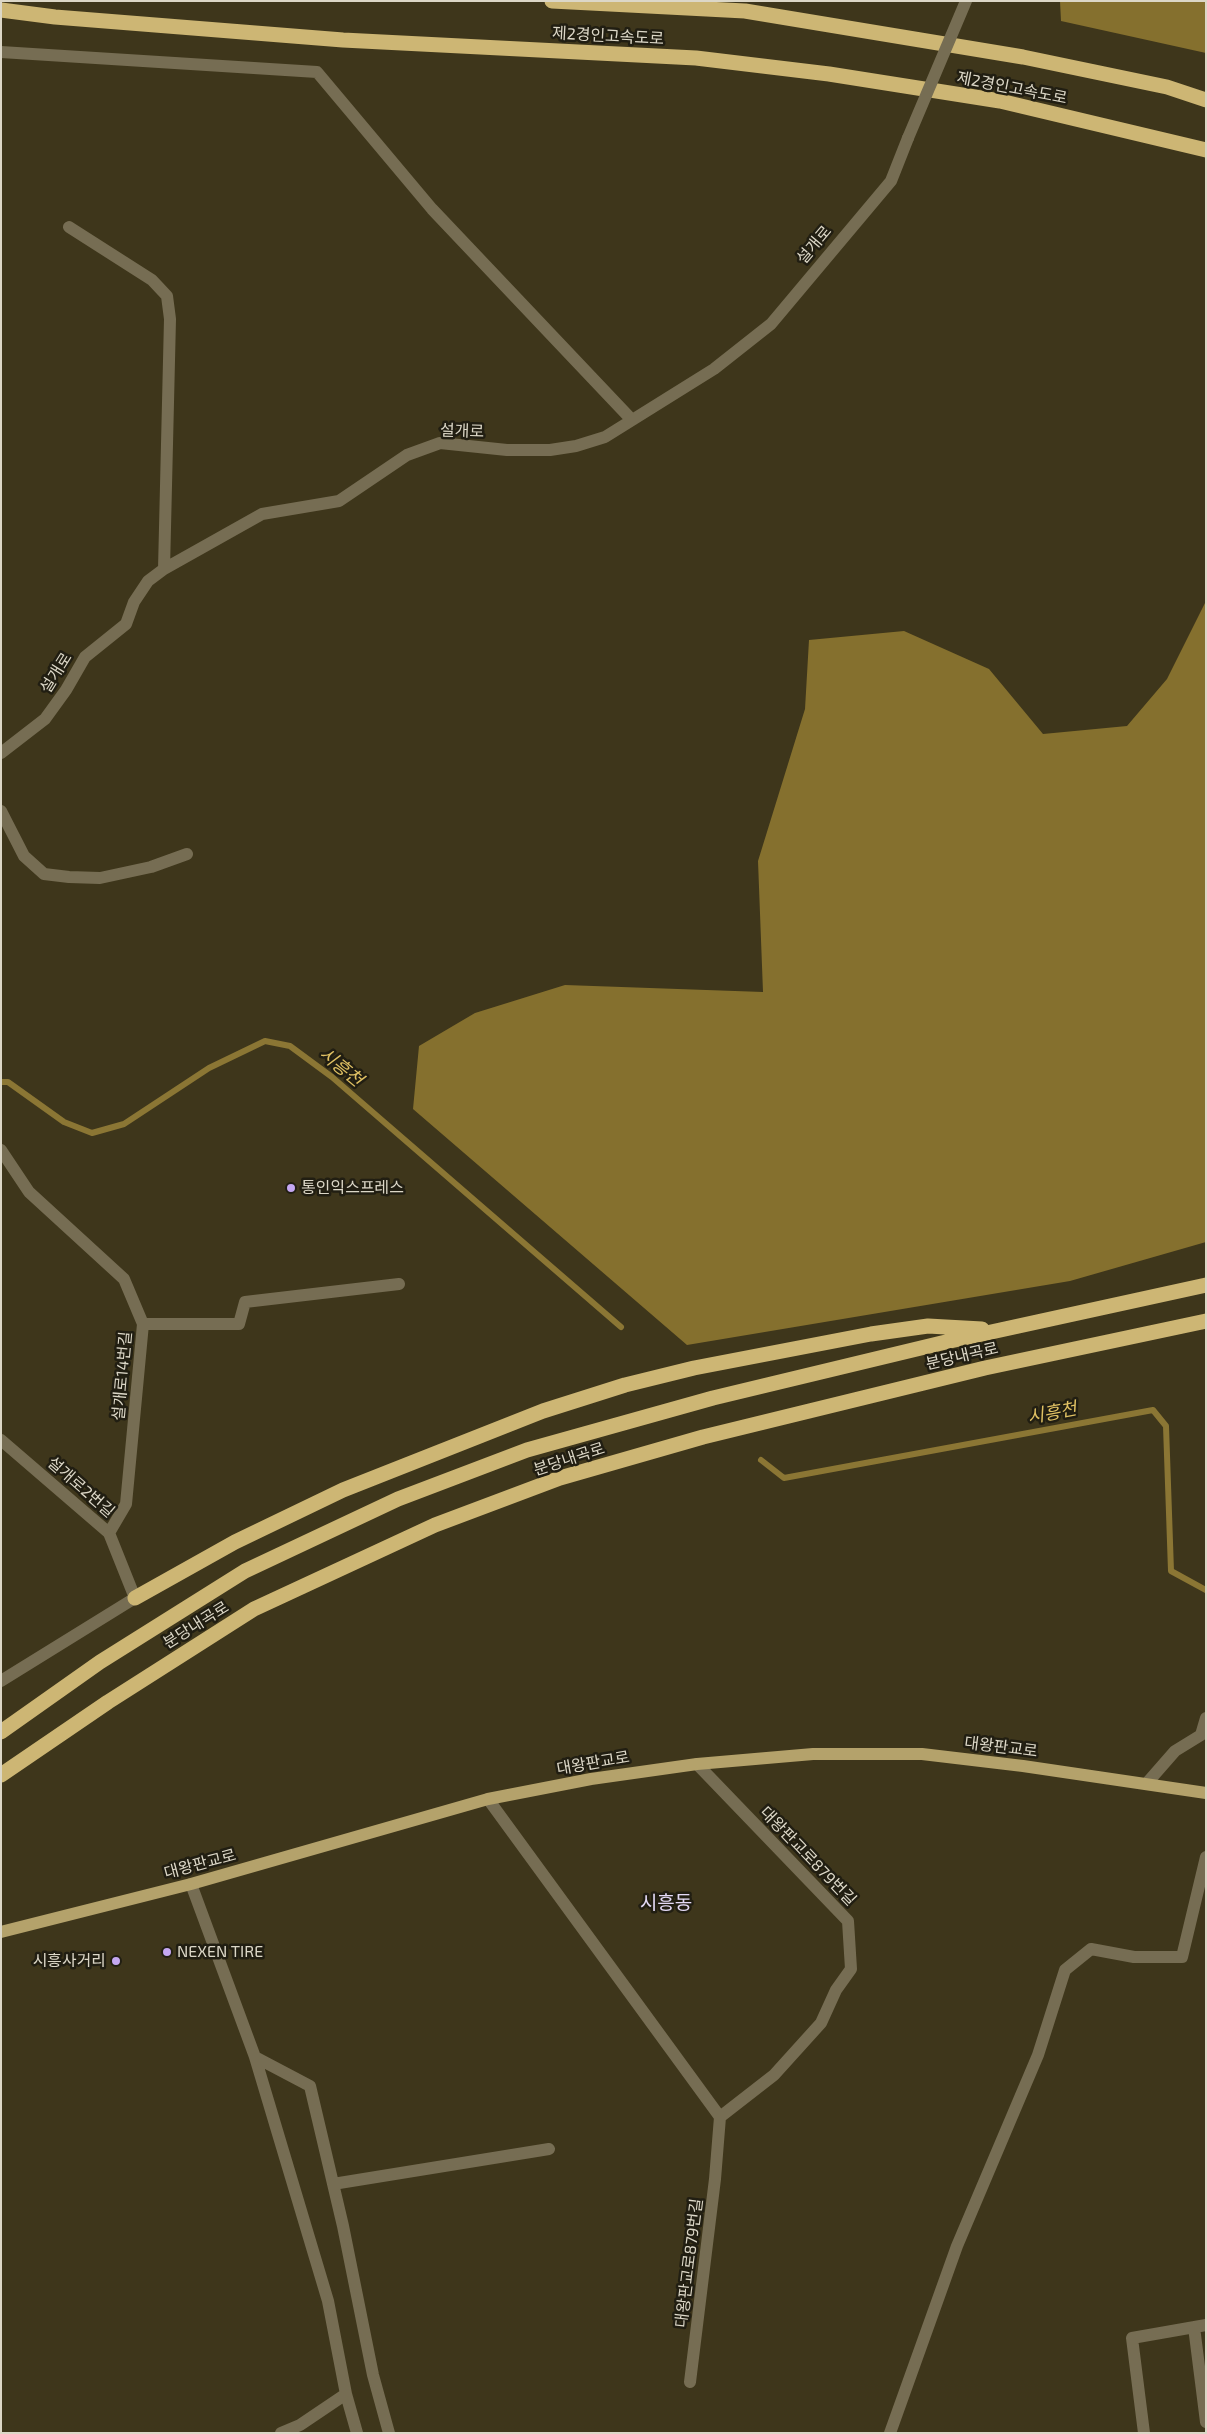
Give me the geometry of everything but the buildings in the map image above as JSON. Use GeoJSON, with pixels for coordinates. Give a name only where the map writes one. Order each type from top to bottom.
{"type":"FeatureCollection","features":[{"type":"Feature","properties":{"kind":"highway","name":"제2경인고속도로"},"geometry":{"type":"LineString","coordinates":[[552,1],[745,11],[1023,57],[1167,87],[1206,100]]}},
{"type":"Feature","properties":{"kind":"highway","name":"제2경인고속도로"},"geometry":{"type":"LineString","coordinates":[[1,10],[55,17],[343,40],[696,58],[829,74],[1000,101],[1206,150]]}},
{"type":"Feature","properties":{"kind":"highway","name":"분당내곡로"},"geometry":{"type":"LineString","coordinates":[[1,1732],[100,1662],[245,1571],[398,1499],[528,1450],[713,1398],[1001,1330],[1206,1285]]}},
{"type":"Feature","properties":{"kind":"highway","name":"분당내곡로"},"geometry":{"type":"LineString","coordinates":[[1,1775],[108,1702],[254,1609],[435,1525],[560,1478],[703,1437],[985,1368],[1206,1321]]}},
{"type":"Feature","properties":{"kind":"highway"},"geometry":{"type":"LineString","coordinates":[[136,1598],[235,1542],[344,1490],[543,1411],[625,1384],[694,1368],[919,1328],[1001,1330]]}},
{"type":"Feature","properties":{"kind":"main road","name":"대왕판교로"},"geometry":{"type":"LineString","coordinates":[[1,1932],[191,1884],[488,1800],[591,1779],[697,1764],[813,1754],[922,1754],[1147,1783],[1206,1793]]}},
{"type":"Feature","properties":{"kind":"street","name":"설개로"},"geometry":{"type":"LineString","coordinates":[[1,753],[45,719],[66,690],[85,657],[126,624],[134,602],[148,581],[164,569],[262,514],[339,501],[407,455],[440,443],[507,450],[550,450],[576,446],[605,437],[714,368],[771,324],[891,181],[966,1]]}},
{"type":"Feature","properties":{"kind":"street"},"geometry":{"type":"LineString","coordinates":[[1,52],[317,72],[432,209],[631,419]]}},
{"type":"Feature","properties":{"kind":"street"},"geometry":{"type":"LineString","coordinates":[[69,227],[152,280],[168,296],[170,320],[164,569]]}},
{"type":"Feature","properties":{"kind":"street"},"geometry":{"type":"LineString","coordinates":[[1,811],[24,856],[44,874],[69,878],[100,878],[151,868],[188,854]]}},
{"type":"Feature","properties":{"kind":"street","name":"설개로14번길"},"geometry":{"type":"LineString","coordinates":[[1,1150],[29,1192],[124,1279],[143,1324],[126,1504],[109,1533]]}},
{"type":"Feature","properties":{"kind":"street"},"geometry":{"type":"LineString","coordinates":[[143,1324],[240,1324],[245,1302],[399,1284]]}},
{"type":"Feature","properties":{"kind":"street","name":"설개로2번길"},"geometry":{"type":"LineString","coordinates":[[1,1440],[109,1533],[136,1598]]}},
{"type":"Feature","properties":{"kind":"street"},"geometry":{"type":"LineString","coordinates":[[1,1682],[136,1598]]}},
{"type":"Feature","properties":{"kind":"street"},"geometry":{"type":"LineString","coordinates":[[1147,1783],[1175,1751],[1201,1735],[1206,1718]]}},
{"type":"Feature","properties":{"kind":"street","name":"대왕판교로879번길"},"geometry":{"type":"LineString","coordinates":[[690,2382],[716,2179],[720,2117],[774,2076],[820,2023],[836,1990],[851,1969],[848,1922],[697,1764]]}},
{"type":"Feature","properties":{"kind":"street"},"geometry":{"type":"LineString","coordinates":[[488,1800],[720,2117]]}},
{"type":"Feature","properties":{"kind":"street"},"geometry":{"type":"LineString","coordinates":[[890,2433],[957,2246],[1038,2055],[1065,1970],[1091,1949],[1134,1956],[1182,1957],[1206,1857]]}},
{"type":"Feature","properties":{"kind":"street"},"geometry":{"type":"LineString","coordinates":[[191,1884],[255,2058],[328,2301],[346,2394],[357,2433]]}},
{"type":"Feature","properties":{"kind":"street"},"geometry":{"type":"LineString","coordinates":[[255,2058],[310,2086],[333,2184],[373,2375],[389,2433]]}},
{"type":"Feature","properties":{"kind":"street"},"geometry":{"type":"LineString","coordinates":[[333,2184],[549,2149]]}},
{"type":"Feature","properties":{"kind":"street"},"geometry":{"type":"LineString","coordinates":[[1144,2433],[1132,2338],[1200,2326],[1206,2422]]}},
{"type":"Feature","properties":{"kind":"street"},"geometry":{"type":"LineString","coordinates":[[281,2433],[300,2425],[346,2394]]}},
{"type":"Feature","properties":{"kind":"shaded area"},"geometry":{"type":"Polygon","coordinates":[[[1060,1],[1206,1],[1206,53],[1061,21],[1060,1]]]}},
{"type":"Feature","properties":{"kind":"shaded area"},"geometry":{"type":"Polygon","coordinates":[[[1206,601],[1206,1242],[1070,1281],[687,1345],[413,1109],[419,1046],[475,1013],[565,985],[763,992],[758,861],[805,709],[809,640],[904,631],[989,669],[1043,734],[1127,726],[1167,679],[1206,601]]]}},
{"type":"Feature","properties":{"kind":"waterway","name":"시흥천"},"geometry":{"type":"LineString","coordinates":[[1,1082],[8,1082],[64,1122],[92,1133],[124,1124],[209,1068],[265,1041],[290,1046],[332,1077],[621,1327]]}},
{"type":"Feature","properties":{"kind":"waterway","name":"시흥천"},"geometry":{"type":"LineString","coordinates":[[761,1460],[784,1478],[1153,1410],[1166,1426],[1171,1571],[1206,1590]]}},
{"type":"Feature","properties":{"kind":"place","name":"통인익스프레스"},"geometry":{"type":"Point","coordinates":[291,1188]}},
{"type":"Feature","properties":{"kind":"place","name":"NEXEN TIRE"},"geometry":{"type":"Point","coordinates":[167,1952]}},
{"type":"Feature","properties":{"kind":"place","name":"시흥사거리"},"geometry":{"type":"Point","coordinates":[116,1961]}},
{"type":"Feature","properties":{"kind":"district","name":"시흥동"},"geometry":{"type":"Point","coordinates":[666,1903]}}]}
